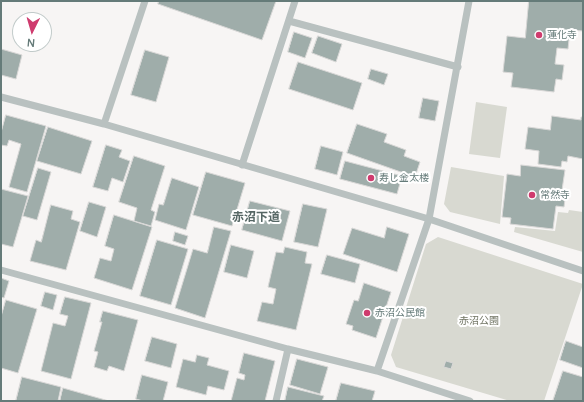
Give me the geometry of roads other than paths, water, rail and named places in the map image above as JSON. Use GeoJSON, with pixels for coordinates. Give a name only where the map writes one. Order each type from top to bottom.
{"type":"FeatureCollection","features":[{"type":"Feature","properties":{"kind":"street"},"geometry":{"type":"LineString","coordinates":[[104,124],[146,1]]}},
{"type":"Feature","properties":{"kind":"street"},"geometry":{"type":"LineString","coordinates":[[242,165],[295,1]]}},
{"type":"Feature","properties":{"kind":"street"},"geometry":{"type":"LineString","coordinates":[[378,371],[430,219],[469,1]]}},
{"type":"Feature","properties":{"kind":"street"},"geometry":{"type":"LineString","coordinates":[[289,21],[458,67]]}},
{"type":"Feature","properties":{"kind":"street"},"geometry":{"type":"LineString","coordinates":[[1,97],[104,124],[430,219],[583,271]]}},
{"type":"Feature","properties":{"kind":"street"},"geometry":{"type":"LineString","coordinates":[[1,270],[288,349],[378,371],[470,401]]}},
{"type":"Feature","properties":{"kind":"street"},"geometry":{"type":"LineString","coordinates":[[276,401],[288,349]]}},
{"type":"Feature","properties":{"kind":"place","name":"蓮化寺"},"geometry":{"type":"Point","coordinates":[539,35]}},
{"type":"Feature","properties":{"kind":"place","name":"寿し金太楼"},"geometry":{"type":"Point","coordinates":[371,178]}},
{"type":"Feature","properties":{"kind":"place","name":"常然寺"},"geometry":{"type":"Point","coordinates":[532,195]}},
{"type":"Feature","properties":{"kind":"place","name":"赤沼公民館"},"geometry":{"type":"Point","coordinates":[367,313]}},
{"type":"Feature","properties":{"kind":"district","name":"赤沼下道"},"geometry":{"type":"Point","coordinates":[256,218]}},
{"type":"Feature","properties":{"kind":"park label","name":"赤沼公園"},"geometry":{"type":"Point","coordinates":[479,321]}}]}
